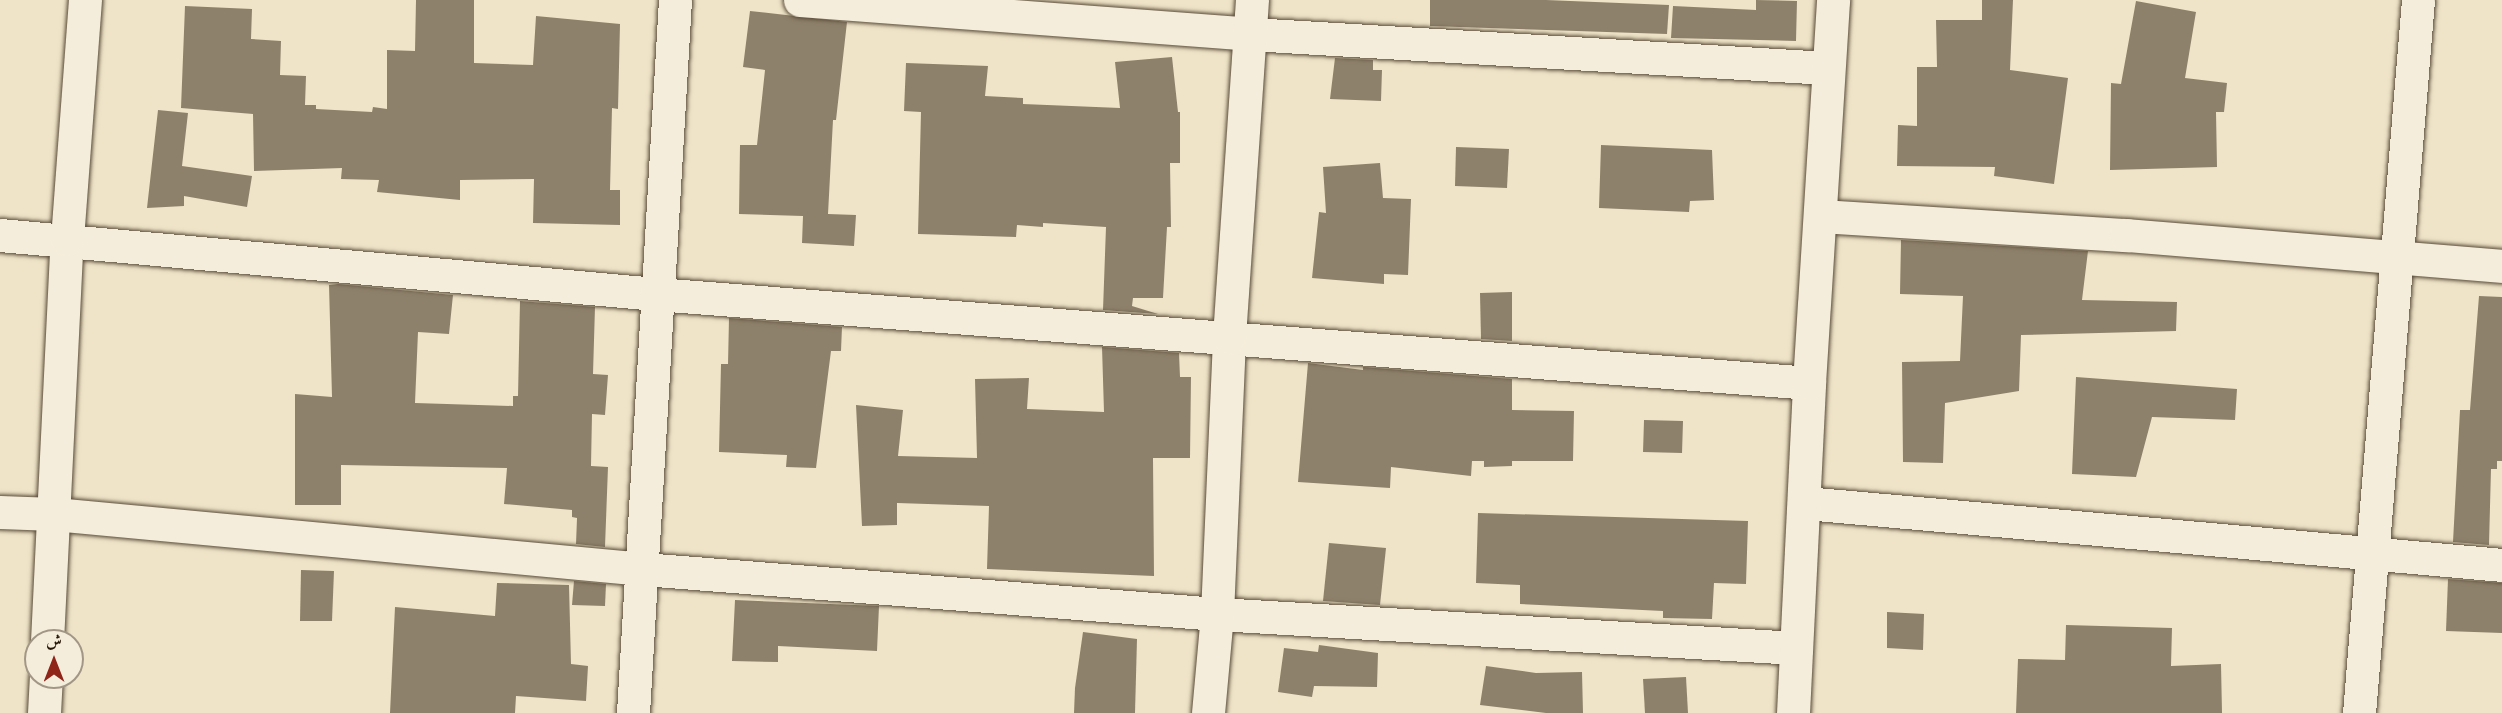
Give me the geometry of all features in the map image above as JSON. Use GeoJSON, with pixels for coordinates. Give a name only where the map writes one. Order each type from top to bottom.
{"type":"FeatureCollection","features":[{"type":"Feature","properties":{"kind":"street"},"geometry":{"type":"LineString","coordinates":[[48,629],[67,239],[85,0]]}},
{"type":"Feature","properties":{"kind":"street"},"geometry":{"type":"LineString","coordinates":[[633,713],[675,0]]}},
{"type":"Feature","properties":{"kind":"street"},"geometry":{"type":"LineString","coordinates":[[800,0],[1250,34],[1828,68]]}},
{"type":"Feature","properties":{"kind":"street"},"geometry":{"type":"LineString","coordinates":[[1208,713],[1217,614],[1229,337],[1252,0]]}},
{"type":"Feature","properties":{"kind":"street"},"geometry":{"type":"LineString","coordinates":[[1793,713],[1805,503],[1809,383],[1833,0]]}},
{"type":"Feature","properties":{"kind":"street"},"geometry":{"type":"LineString","coordinates":[[2359,713],[2374,554],[2418,0]]}},
{"type":"Feature","properties":{"kind":"street"},"geometry":{"type":"LineString","coordinates":[[1821,216],[2126,235],[2502,266]]}},
{"type":"Feature","properties":{"kind":"street"},"geometry":{"type":"LineString","coordinates":[[0,235],[67,239],[656,294],[1809,383]]}},
{"type":"Feature","properties":{"kind":"street"},"geometry":{"type":"LineString","coordinates":[[1805,503],[2502,566]]}},
{"type":"Feature","properties":{"kind":"street"},"geometry":{"type":"LineString","coordinates":[[0,512],[54,514],[643,569],[1217,614],[1796,648]]}},
{"type":"Feature","properties":{"kind":"street"},"geometry":{"type":"LineString","coordinates":[[44,713],[45,689]]}},
{"type":"Feature","properties":{"kind":"building"},"geometry":{"type":"Polygon","coordinates":[[[416,0],[474,0],[474,63],[533,65],[536,16],[620,24],[618,109],[612,108],[610,190],[620,190],[620,225],[533,223],[534,179],[460,180],[460,200],[377,192],[379,180],[341,179],[342,168],[254,171],[253,114],[181,108],[185,6],[252,9],[251,39],[281,41],[280,75],[306,76],[305,105],[316,105],[316,109],[372,112],[373,107],[387,109],[387,50],[415,51],[416,0]]]}},
{"type":"Feature","properties":{"kind":"building"},"geometry":{"type":"Polygon","coordinates":[[[1430,0],[1546,0],[1669,5],[1667,34],[1430,26],[1430,0]]]}},
{"type":"Feature","properties":{"kind":"building"},"geometry":{"type":"Polygon","coordinates":[[[1756,0],[1797,1],[1796,41],[1671,38],[1673,6],[1756,10],[1756,0]]]}},
{"type":"Feature","properties":{"kind":"building"},"geometry":{"type":"Polygon","coordinates":[[[1982,0],[2013,0],[2010,70],[2068,78],[2054,184],[1994,176],[1995,167],[1897,166],[1898,125],[1917,126],[1917,67],[1937,67],[1936,20],[1982,20],[1982,0]]]}},
{"type":"Feature","properties":{"kind":"building"},"geometry":{"type":"Polygon","coordinates":[[[2136,1],[2196,12],[2185,78],[2227,83],[2224,112],[2216,112],[2217,167],[2110,170],[2111,83],[2121,84],[2136,1]]]}},
{"type":"Feature","properties":{"kind":"building"},"geometry":{"type":"Polygon","coordinates":[[[750,11],[847,22],[836,120],[833,120],[828,214],[856,215],[854,246],[802,243],[803,216],[739,214],[740,145],[757,145],[765,70],[743,67],[750,11]]]}},
{"type":"Feature","properties":{"kind":"building"},"geometry":{"type":"Polygon","coordinates":[[[1172,57],[1178,112],[1180,112],[1180,163],[1170,163],[1171,227],[1167,227],[1163,298],[1133,298],[1132,306],[1158,314],[1103,310],[1106,227],[1043,223],[1043,227],[1017,225],[1016,237],[918,234],[921,112],[904,111],[906,63],[988,66],[985,96],[1023,98],[1023,104],[1120,108],[1115,62],[1172,57]]]}},
{"type":"Feature","properties":{"kind":"building"},"geometry":{"type":"Polygon","coordinates":[[[1335,58],[1373,60],[1373,70],[1382,70],[1381,101],[1330,99],[1335,58]]]}},
{"type":"Feature","properties":{"kind":"building"},"geometry":{"type":"Polygon","coordinates":[[[158,110],[188,113],[182,166],[252,176],[247,207],[184,196],[184,206],[147,208],[158,110]]]}},
{"type":"Feature","properties":{"kind":"building"},"geometry":{"type":"Polygon","coordinates":[[[1601,145],[1712,150],[1714,200],[1690,201],[1689,212],[1599,208],[1601,145]]]}},
{"type":"Feature","properties":{"kind":"building"},"geometry":{"type":"Polygon","coordinates":[[[1456,147],[1509,149],[1507,188],[1455,186],[1456,147]]]}},
{"type":"Feature","properties":{"kind":"building"},"geometry":{"type":"Polygon","coordinates":[[[1380,163],[1383,198],[1411,199],[1408,275],[1384,274],[1384,284],[1312,278],[1319,212],[1326,213],[1323,167],[1380,163]]]}},
{"type":"Feature","properties":{"kind":"building"},"geometry":{"type":"Polygon","coordinates":[[[1901,240],[2088,251],[2082,300],[2177,302],[2176,331],[2021,335],[2019,391],[1945,403],[1943,463],[1903,462],[1902,362],[1960,361],[1963,296],[1900,294],[1901,240]]]}},
{"type":"Feature","properties":{"kind":"building"},"geometry":{"type":"Polygon","coordinates":[[[329,285],[453,295],[449,334],[418,332],[415,403],[513,406],[513,396],[518,396],[520,301],[595,307],[593,374],[608,375],[605,415],[592,414],[591,466],[608,467],[605,547],[576,544],[577,518],[572,517],[572,510],[504,504],[507,468],[341,465],[341,505],[295,505],[295,394],[332,397],[329,285]]]}},
{"type":"Feature","properties":{"kind":"building"},"geometry":{"type":"Polygon","coordinates":[[[1512,292],[1512,341],[1481,339],[1480,293],[1512,292]]]}},
{"type":"Feature","properties":{"kind":"building"},"geometry":{"type":"Polygon","coordinates":[[[2479,296],[2502,297],[2502,461],[2497,461],[2497,469],[2491,469],[2489,545],[2453,542],[2460,410],[2470,410],[2479,296]]]}},
{"type":"Feature","properties":{"kind":"building"},"geometry":{"type":"Polygon","coordinates":[[[729,318],[842,327],[841,351],[831,351],[816,468],[786,467],[787,455],[719,452],[721,364],[728,364],[729,318]]]}},
{"type":"Feature","properties":{"kind":"building"},"geometry":{"type":"Polygon","coordinates":[[[1102,347],[1179,353],[1180,377],[1191,377],[1190,458],[1153,458],[1154,576],[987,569],[989,506],[897,503],[897,525],[862,526],[856,405],[903,410],[898,456],[977,458],[975,379],[1029,378],[1027,409],[1104,412],[1102,347]]]}},
{"type":"Feature","properties":{"kind":"building"},"geometry":{"type":"Polygon","coordinates":[[[1308,363],[1363,370],[1363,367],[1512,379],[1512,410],[1574,411],[1573,461],[1512,461],[1512,466],[1484,467],[1484,461],[1472,461],[1471,476],[1391,467],[1390,488],[1298,482],[1308,363]]]}},
{"type":"Feature","properties":{"kind":"building"},"geometry":{"type":"Polygon","coordinates":[[[2076,377],[2237,389],[2235,420],[2152,417],[2136,477],[2072,474],[2076,377]]]}},
{"type":"Feature","properties":{"kind":"building"},"geometry":{"type":"Polygon","coordinates":[[[1644,420],[1683,421],[1682,453],[1643,452],[1644,420]]]}},
{"type":"Feature","properties":{"kind":"building"},"geometry":{"type":"Polygon","coordinates":[[[1478,513],[1748,521],[1746,584],[1714,583],[1712,619],[1663,618],[1663,611],[1520,604],[1520,585],[1476,583],[1478,513]]]}},
{"type":"Feature","properties":{"kind":"building"},"geometry":{"type":"Polygon","coordinates":[[[1329,543],[1386,548],[1380,605],[1323,601],[1329,543]]]}},
{"type":"Feature","properties":{"kind":"building"},"geometry":{"type":"Polygon","coordinates":[[[301,570],[334,571],[332,621],[300,621],[301,570]]]}},
{"type":"Feature","properties":{"kind":"building"},"geometry":{"type":"Polygon","coordinates":[[[2448,579],[2502,583],[2502,633],[2446,631],[2448,579]]]}},
{"type":"Feature","properties":{"kind":"building"},"geometry":{"type":"Polygon","coordinates":[[[574,581],[606,584],[605,606],[572,605],[574,581]]]}},
{"type":"Feature","properties":{"kind":"building"},"geometry":{"type":"Polygon","coordinates":[[[497,583],[569,585],[571,664],[588,666],[586,701],[516,696],[515,713],[390,713],[395,607],[495,616],[497,583]]]}},
{"type":"Feature","properties":{"kind":"building"},"geometry":{"type":"Polygon","coordinates":[[[735,600],[879,606],[877,651],[778,646],[778,662],[732,661],[735,600]]]}},
{"type":"Feature","properties":{"kind":"building"},"geometry":{"type":"Polygon","coordinates":[[[1887,612],[1924,614],[1923,650],[1887,648],[1887,612]]]}},
{"type":"Feature","properties":{"kind":"building"},"geometry":{"type":"Polygon","coordinates":[[[2066,625],[2172,628],[2171,666],[2221,664],[2222,713],[2016,713],[2018,659],[2065,660],[2066,625]]]}},
{"type":"Feature","properties":{"kind":"building"},"geometry":{"type":"Polygon","coordinates":[[[1083,632],[1137,639],[1135,713],[1074,713],[1083,632]]]}},
{"type":"Feature","properties":{"kind":"building"},"geometry":{"type":"Polygon","coordinates":[[[1319,645],[1378,653],[1377,687],[1314,686],[1312,697],[1278,692],[1284,648],[1318,652],[1319,645]]]}},
{"type":"Feature","properties":{"kind":"building"},"geometry":{"type":"Polygon","coordinates":[[[1486,666],[1536,673],[1582,672],[1583,713],[1546,713],[1480,705],[1486,666]]]}},
{"type":"Feature","properties":{"kind":"building"},"geometry":{"type":"Polygon","coordinates":[[[1686,677],[1688,713],[1645,713],[1643,679],[1686,677]]]}}]}
